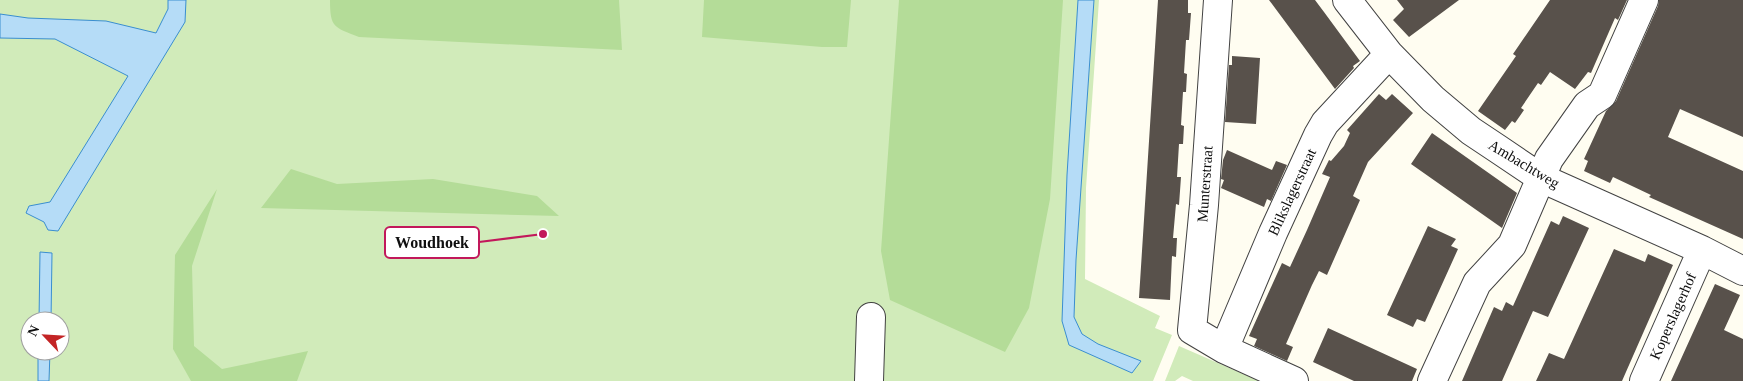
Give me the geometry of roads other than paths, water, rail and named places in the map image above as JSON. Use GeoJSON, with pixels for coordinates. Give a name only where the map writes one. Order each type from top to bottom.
{"type":"FeatureCollection","features":[{"type":"Feature","properties":{"kind":"street","name":"Munterstraat"},"geometry":{"type":"LineString","coordinates":[[1218,0],[1204,205],[1185,328],[1224,349],[1294,381]]}},
{"type":"Feature","properties":{"kind":"street","name":"Ambachtweg"},"geometry":{"type":"LineString","coordinates":[[1347,0],[1389,54],[1433,99],[1471,131],[1541,178],[1742,267]]}},
{"type":"Feature","properties":{"kind":"street"},"geometry":{"type":"LineString","coordinates":[[1432,381],[1477,283],[1512,245],[1549,159],[1587,105],[1602,95],[1644,0]]}},
{"type":"Feature","properties":{"kind":"street","name":"Blikslagerstraat"},"geometry":{"type":"LineString","coordinates":[[1224,349],[1273,233],[1318,135],[1325,123],[1389,54]]}},
{"type":"Feature","properties":{"kind":"street","name":"Koperslagerhof"},"geometry":{"type":"LineString","coordinates":[[1644,381],[1702,250]]}},
{"type":"Feature","properties":{"kind":"street"},"geometry":{"type":"LineString","coordinates":[[869,381],[870,317]]}},
{"type":"Feature","properties":{"kind":"water"},"geometry":{"type":"Polygon","coordinates":[[[168,0],[186,0],[185,22],[58,231],[48,230],[44,222],[26,213],[29,206],[50,202],[128,76],[55,39],[0,38],[0,14],[28,18],[106,21],[156,33],[168,9],[168,0]]]}},
{"type":"Feature","properties":{"kind":"water"},"geometry":{"type":"Polygon","coordinates":[[[1078,0],[1094,0],[1076,260],[1074,317],[1082,334],[1098,344],[1141,361],[1132,373],[1069,345],[1062,321],[1067,175],[1078,0]]]}},
{"type":"Feature","properties":{"kind":"water"},"geometry":{"type":"Polygon","coordinates":[[[40,252],[52,253],[51,311],[39,311],[40,252]]]}},
{"type":"Feature","properties":{"kind":"water"},"geometry":{"type":"Polygon","coordinates":[[[38,361],[50,361],[49,381],[38,381],[38,361]]]}},
{"type":"Feature","properties":{"kind":"place","name":"Woudhoek"},"geometry":{"type":"Point","coordinates":[543,234]}}]}
